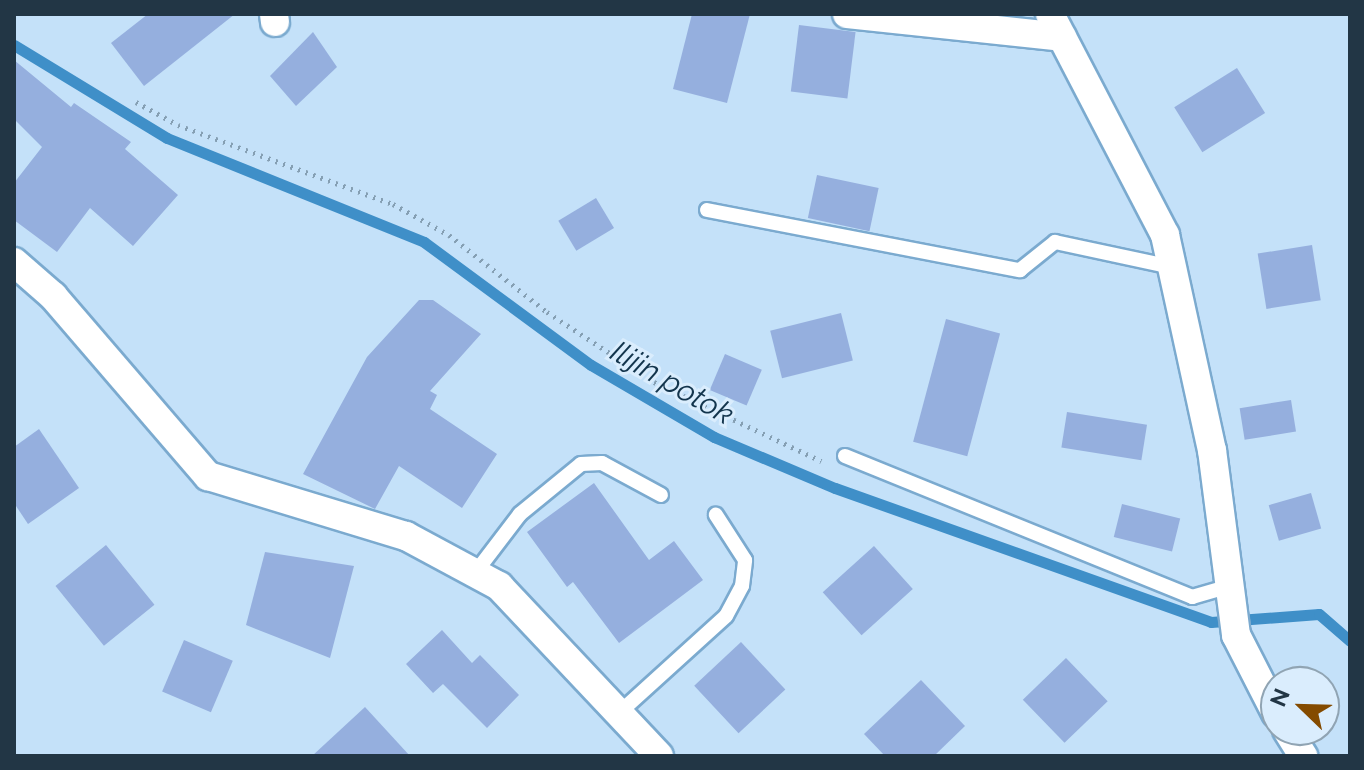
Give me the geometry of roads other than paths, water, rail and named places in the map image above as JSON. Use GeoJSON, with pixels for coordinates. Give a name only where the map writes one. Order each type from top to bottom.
{"type":"FeatureCollection","features":[{"type":"Feature","properties":{"kind":"street"},"geometry":{"type":"LineString","coordinates":[[847,14],[1056,25],[1165,235],[1212,450],[1227,589],[1236,635],[1260,682]]}},
{"type":"Feature","properties":{"kind":"street"},"geometry":{"type":"LineString","coordinates":[[14,262],[53,296],[208,476],[406,536],[499,586],[659,756]]}},
{"type":"Feature","properties":{"kind":"lane"},"geometry":{"type":"LineString","coordinates":[[707,210],[1020,270],[1055,242],[1172,267]]}},
{"type":"Feature","properties":{"kind":"lane"},"geometry":{"type":"LineString","coordinates":[[845,456],[1192,597],[1227,589]]}},
{"type":"Feature","properties":{"kind":"lane"},"geometry":{"type":"LineString","coordinates":[[475,573],[520,514],[581,464],[602,463],[661,495]]}},
{"type":"Feature","properties":{"kind":"lane"},"geometry":{"type":"LineString","coordinates":[[619,713],[726,616],[742,586],[745,560],[716,515]]}},
{"type":"Feature","properties":{"kind":"waterway","name":"Ilijin potok"},"geometry":{"type":"LineString","coordinates":[[14,45],[167,138],[424,242],[591,365],[714,437],[835,488],[1211,622],[1319,614],[1350,641]]}}]}
